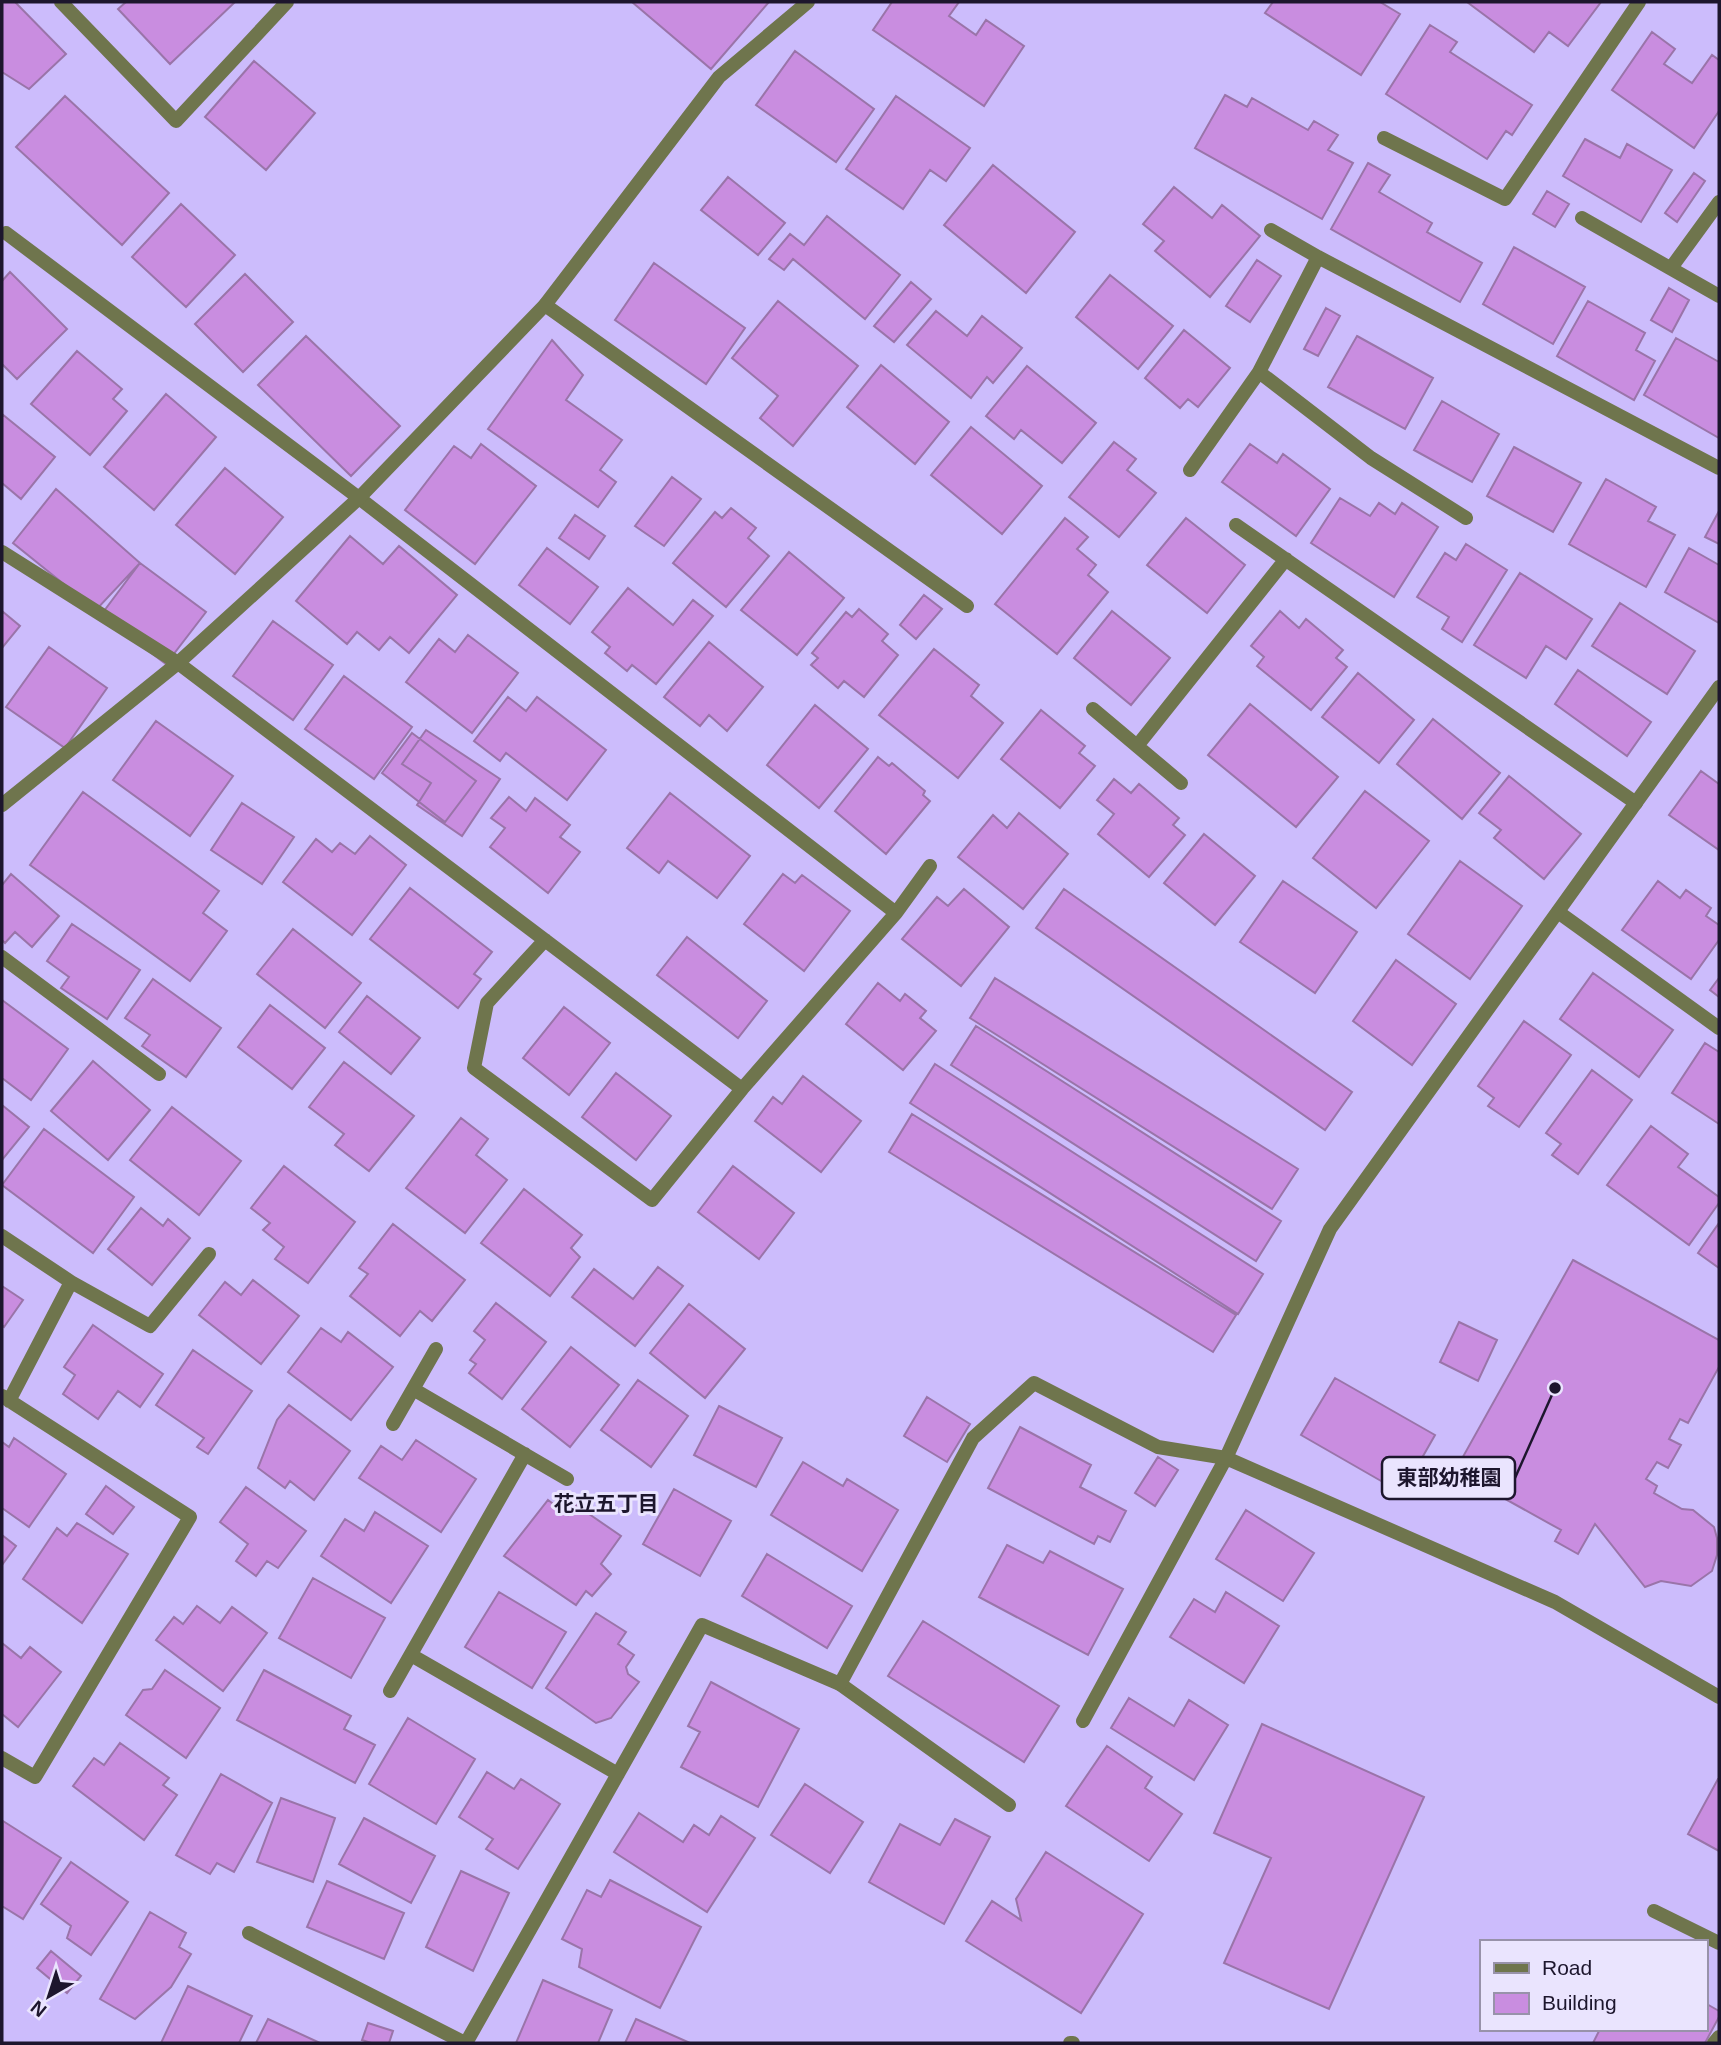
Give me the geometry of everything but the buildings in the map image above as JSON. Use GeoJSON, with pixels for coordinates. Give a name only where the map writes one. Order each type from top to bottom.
{"type":"FeatureCollection","features":[{"type":"Feature","properties":{"kind":"street"},"geometry":{"type":"LineString","coordinates":[[61,2],[176,121],[287,2]]}},
{"type":"Feature","properties":{"kind":"street"},"geometry":{"type":"LineString","coordinates":[[2,805],[178,663],[359,498],[545,305],[719,77],[808,2]]}},
{"type":"Feature","properties":{"kind":"street"},"geometry":{"type":"LineString","coordinates":[[1384,138],[1505,199],[1639,2]]}},
{"type":"Feature","properties":{"kind":"street"},"geometry":{"type":"LineString","coordinates":[[1671,268],[1719,202]]}},
{"type":"Feature","properties":{"kind":"street"},"geometry":{"type":"LineString","coordinates":[[1582,218],[1719,296]]}},
{"type":"Feature","properties":{"kind":"street"},"geometry":{"type":"LineString","coordinates":[[1270,230],[1719,468]]}},
{"type":"Feature","properties":{"kind":"street"},"geometry":{"type":"LineString","coordinates":[[6,233],[359,498],[896,913]]}},
{"type":"Feature","properties":{"kind":"street"},"geometry":{"type":"LineString","coordinates":[[1190,470],[1259,372],[1318,257]]}},
{"type":"Feature","properties":{"kind":"street"},"geometry":{"type":"LineString","coordinates":[[545,305],[967,606]]}},
{"type":"Feature","properties":{"kind":"street"},"geometry":{"type":"LineString","coordinates":[[1259,372],[1371,458],[1466,518]]}},
{"type":"Feature","properties":{"kind":"street"},"geometry":{"type":"LineString","coordinates":[[1236,526],[1636,803]]}},
{"type":"Feature","properties":{"kind":"street"},"geometry":{"type":"LineString","coordinates":[[2,552],[178,663],[742,1089]]}},
{"type":"Feature","properties":{"kind":"street"},"geometry":{"type":"LineString","coordinates":[[1137,746],[1286,559]]}},
{"type":"Feature","properties":{"kind":"street"},"geometry":{"type":"LineString","coordinates":[[1083,1721],[1226,1458],[1330,1229],[1719,687]]}},
{"type":"Feature","properties":{"kind":"street"},"geometry":{"type":"LineString","coordinates":[[1093,709],[1181,783]]}},
{"type":"Feature","properties":{"kind":"street"},"geometry":{"type":"LineString","coordinates":[[545,940],[487,1003],[474,1068],[652,1200],[742,1089],[896,913],[930,866]]}},
{"type":"Feature","properties":{"kind":"street"},"geometry":{"type":"LineString","coordinates":[[1558,912],[1719,1028]]}},
{"type":"Feature","properties":{"kind":"street"},"geometry":{"type":"LineString","coordinates":[[2,957],[159,1074]]}},
{"type":"Feature","properties":{"kind":"street"},"geometry":{"type":"LineString","coordinates":[[2,1236],[71,1282],[150,1326],[209,1254]]}},
{"type":"Feature","properties":{"kind":"street"},"geometry":{"type":"LineString","coordinates":[[2,1758],[35,1777],[190,1517],[5,1398],[71,1282]]}},
{"type":"Feature","properties":{"kind":"street"},"geometry":{"type":"LineString","coordinates":[[393,1424],[436,1349]]}},
{"type":"Feature","properties":{"kind":"street"},"geometry":{"type":"LineString","coordinates":[[840,1684],[973,1438],[1034,1383],[1158,1447],[1226,1458],[1555,1602],[1719,1697]]}},
{"type":"Feature","properties":{"kind":"street"},"geometry":{"type":"LineString","coordinates":[[413,1389],[567,1479]]}},
{"type":"Feature","properties":{"kind":"street"},"geometry":{"type":"LineString","coordinates":[[390,1691],[525,1454]]}},
{"type":"Feature","properties":{"kind":"street"},"geometry":{"type":"LineString","coordinates":[[248,1933],[465,2043],[702,1625],[840,1684],[1009,1805]]}},
{"type":"Feature","properties":{"kind":"street"},"geometry":{"type":"LineString","coordinates":[[411,1655],[618,1774]]}},
{"type":"Feature","properties":{"kind":"street"},"geometry":{"type":"LineString","coordinates":[[1654,1911],[1719,1943]]}},
{"type":"Feature","properties":{"kind":"street"},"geometry":{"type":"LineString","coordinates":[[1714,2043],[1719,2037]]}},
{"type":"Feature","properties":{"kind":"place","name":"東部幼稚園"},"geometry":{"type":"Point","coordinates":[1555,1388]}},
{"type":"Feature","properties":{"kind":"district","name":"花立五丁目"},"geometry":{"type":"Point","coordinates":[606,1503]}}]}
